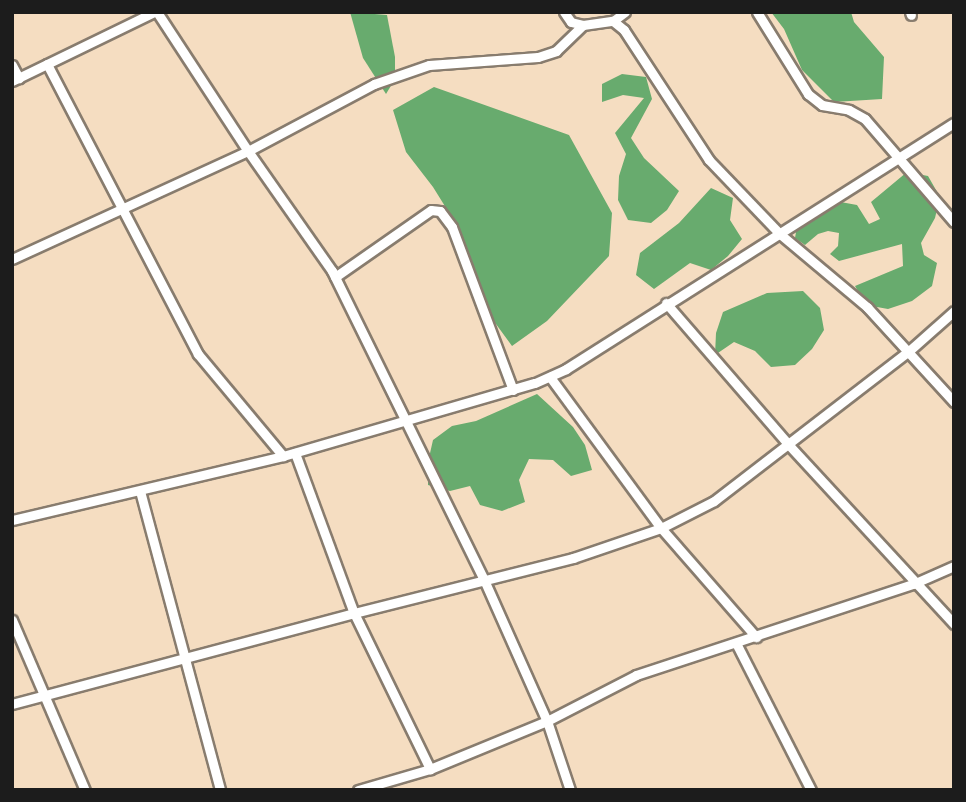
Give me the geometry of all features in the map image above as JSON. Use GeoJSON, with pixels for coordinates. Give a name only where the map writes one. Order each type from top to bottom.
{"type":"FeatureCollection","features":[{"type":"Feature","properties":{"kind":"street"},"geometry":{"type":"LineString","coordinates":[[12,65],[16,80],[155,12],[335,277],[485,582],[547,721],[570,790]]}},
{"type":"Feature","properties":{"kind":"street"},"geometry":{"type":"LineString","coordinates":[[564,12],[571,22],[583,24],[613,20],[625,12]]}},
{"type":"Feature","properties":{"kind":"street"},"geometry":{"type":"LineString","coordinates":[[757,12],[808,94],[822,105],[849,110],[865,119],[954,222]]}},
{"type":"Feature","properties":{"kind":"street"},"geometry":{"type":"LineString","coordinates":[[613,20],[624,30],[709,160],[780,234],[838,279],[954,401]]}},
{"type":"Feature","properties":{"kind":"street"},"geometry":{"type":"LineString","coordinates":[[12,259],[248,151],[374,84],[429,65],[538,57],[556,51],[583,24]]}},
{"type":"Feature","properties":{"kind":"street"},"geometry":{"type":"LineString","coordinates":[[47,64],[198,354],[283,456]]}},
{"type":"Feature","properties":{"kind":"street"},"geometry":{"type":"LineString","coordinates":[[12,520],[295,453],[550,377],[954,123]]}},
{"type":"Feature","properties":{"kind":"street"},"geometry":{"type":"LineString","coordinates":[[335,277],[431,210],[440,211],[452,228],[513,390]]}},
{"type":"Feature","properties":{"kind":"street"},"geometry":{"type":"LineString","coordinates":[[666,303],[913,584],[954,624]]}},
{"type":"Feature","properties":{"kind":"street"},"geometry":{"type":"LineString","coordinates":[[12,704],[354,612],[485,582],[573,558],[661,528],[714,501],[909,351],[954,311]]}},
{"type":"Feature","properties":{"kind":"street"},"geometry":{"type":"LineString","coordinates":[[550,377],[661,528],[756,637]]}},
{"type":"Feature","properties":{"kind":"street"},"geometry":{"type":"LineString","coordinates":[[295,453],[354,612],[430,769]]}},
{"type":"Feature","properties":{"kind":"street"},"geometry":{"type":"LineString","coordinates":[[140,491],[187,658],[220,790]]}},
{"type":"Feature","properties":{"kind":"street"},"geometry":{"type":"LineString","coordinates":[[358,790],[430,769],[547,721],[636,676],[913,584],[954,566]]}},
{"type":"Feature","properties":{"kind":"street"},"geometry":{"type":"LineString","coordinates":[[12,620],[85,790]]}},
{"type":"Feature","properties":{"kind":"street"},"geometry":{"type":"LineString","coordinates":[[736,643],[811,790]]}},
{"type":"Feature","properties":{"kind":"green space"},"geometry":{"type":"Polygon","coordinates":[[[350,12],[387,15],[395,57],[395,79],[386,94],[363,58],[350,12]]]}},
{"type":"Feature","properties":{"kind":"green space"},"geometry":{"type":"Polygon","coordinates":[[[771,12],[851,12],[854,22],[884,57],[882,99],[834,102],[802,70],[784,29],[771,12]]]}},
{"type":"Feature","properties":{"kind":"green space"},"geometry":{"type":"Polygon","coordinates":[[[622,74],[646,77],[652,99],[631,138],[644,158],[679,191],[667,210],[651,223],[628,220],[618,200],[619,176],[626,154],[615,133],[644,98],[623,95],[602,102],[602,84],[622,74]]]}},
{"type":"Feature","properties":{"kind":"green space"},"geometry":{"type":"Polygon","coordinates":[[[434,87],[569,135],[612,213],[609,256],[547,321],[512,346],[485,309],[456,224],[433,187],[406,152],[393,110],[434,87]]]}},
{"type":"Feature","properties":{"kind":"green space"},"geometry":{"type":"Polygon","coordinates":[[[907,172],[928,176],[940,197],[935,218],[921,243],[924,255],[937,263],[932,286],[912,301],[888,309],[866,305],[855,286],[903,266],[902,244],[839,261],[830,254],[838,246],[839,233],[828,231],[818,234],[805,245],[795,238],[797,226],[835,201],[857,205],[869,224],[880,219],[871,202],[907,172]]]}},
{"type":"Feature","properties":{"kind":"green space"},"geometry":{"type":"Polygon","coordinates":[[[711,188],[733,198],[730,220],[742,239],[728,256],[711,270],[690,263],[654,289],[636,275],[640,253],[679,223],[711,188]]]}},
{"type":"Feature","properties":{"kind":"green space"},"geometry":{"type":"Polygon","coordinates":[[[803,291],[820,308],[824,330],[812,349],[795,365],[771,367],[755,351],[734,342],[715,355],[716,333],[723,312],[767,293],[803,291]]]}},
{"type":"Feature","properties":{"kind":"green space"},"geometry":{"type":"Polygon","coordinates":[[[537,394],[573,427],[585,445],[592,470],[571,476],[553,460],[529,459],[519,480],[525,502],[502,511],[480,505],[470,486],[450,491],[428,485],[428,462],[433,440],[452,426],[476,421],[537,394]]]}}]}
